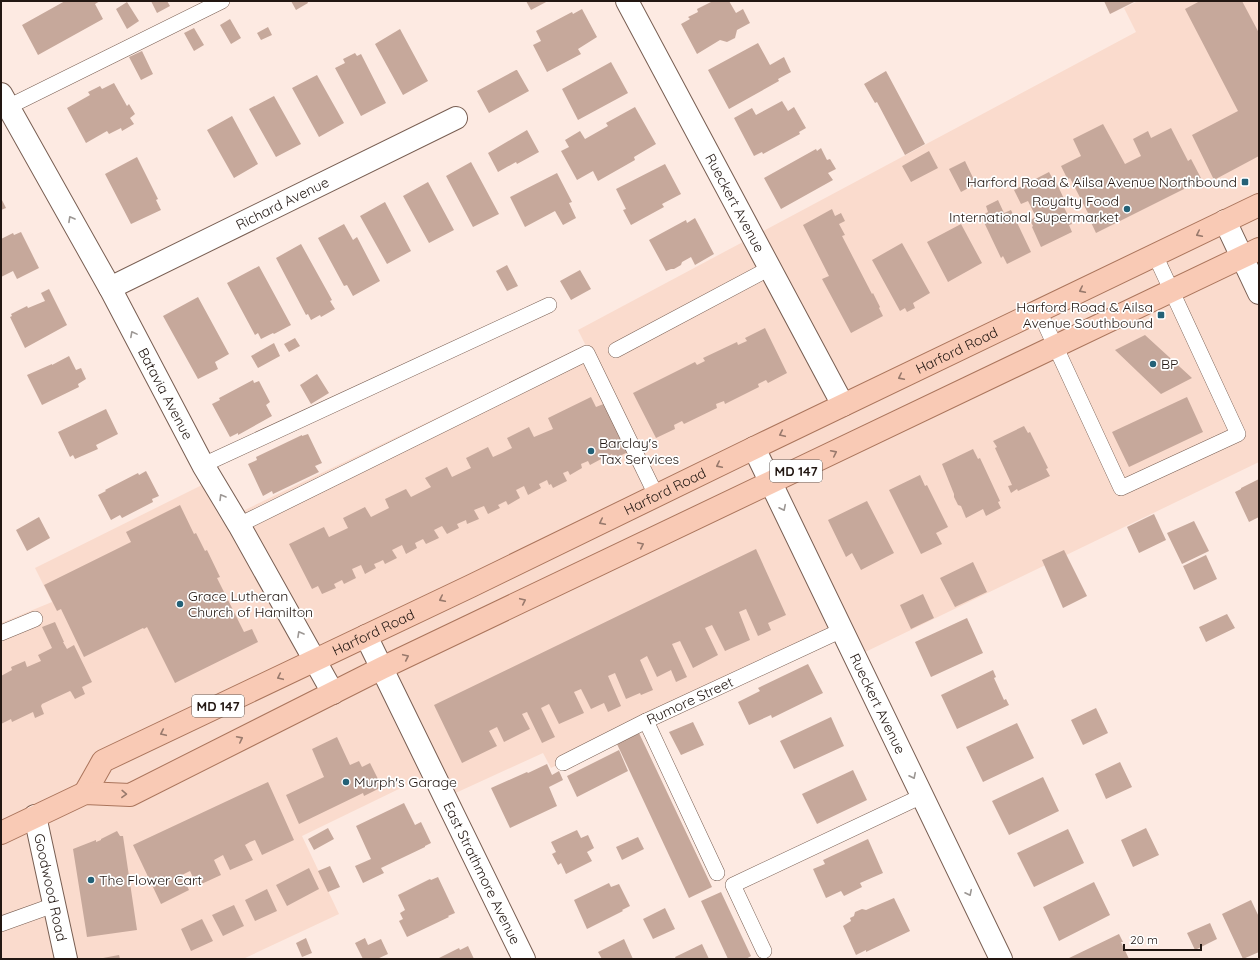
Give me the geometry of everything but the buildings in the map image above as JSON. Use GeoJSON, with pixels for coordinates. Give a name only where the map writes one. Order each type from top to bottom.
{"type":"FeatureCollection","features":[{"type":"Feature","properties":{"kind":"main road","name":"Harford Road"},"geometry":{"type":"LineString","coordinates":[[85,793],[103,761],[366,636],[1259,205]]}},
{"type":"Feature","properties":{"kind":"main road","name":"MD 147"},"geometry":{"type":"LineString","coordinates":[[1,833],[85,793],[130,795],[382,668],[1251,253]]}},
{"type":"Feature","properties":{"kind":"street","name":"Rueckert Avenue"},"geometry":{"type":"LineString","coordinates":[[627,1],[843,405]]}},
{"type":"Feature","properties":{"kind":"street","name":"Batavia Avenue"},"geometry":{"type":"LineString","coordinates":[[5,101],[110,288],[203,466],[239,525],[333,693]]}},
{"type":"Feature","properties":{"kind":"street","name":"Richard Avenue"},"geometry":{"type":"LineString","coordinates":[[110,288],[456,118]]}},
{"type":"Feature","properties":{"kind":"street"},"geometry":{"type":"LineString","coordinates":[[1225,221],[1251,253],[1259,293]]}},
{"type":"Feature","properties":{"kind":"street","name":"Rueckert Avenue"},"geometry":{"type":"LineString","coordinates":[[754,448],[1001,959]]}},
{"type":"Feature","properties":{"kind":"street","name":"East Strathmore Avenue"},"geometry":{"type":"LineString","coordinates":[[366,636],[524,959]]}},
{"type":"Feature","properties":{"kind":"street","name":"Goodwood Road"},"geometry":{"type":"LineString","coordinates":[[35,816],[66,959]]}},
{"type":"Feature","properties":{"kind":"lane"},"geometry":{"type":"LineString","coordinates":[[5,101],[222,1]]}},
{"type":"Feature","properties":{"kind":"lane"},"geometry":{"type":"LineString","coordinates":[[1039,311],[1121,488],[1238,434],[1155,255]]}},
{"type":"Feature","properties":{"kind":"lane"},"geometry":{"type":"LineString","coordinates":[[616,350],[770,268]]}},
{"type":"Feature","properties":{"kind":"lane"},"geometry":{"type":"LineString","coordinates":[[203,466],[548,305]]}},
{"type":"Feature","properties":{"kind":"lane"},"geometry":{"type":"LineString","coordinates":[[239,525],[587,353],[656,496]]}},
{"type":"Feature","properties":{"kind":"lane"},"geometry":{"type":"LineString","coordinates":[[1,633],[35,619]]}},
{"type":"Feature","properties":{"kind":"lane","name":"Rumore Street"},"geometry":{"type":"LineString","coordinates":[[717,873],[646,721],[842,630]]}},
{"type":"Feature","properties":{"kind":"lane"},"geometry":{"type":"LineString","coordinates":[[563,763],[646,721]]}},
{"type":"Feature","properties":{"kind":"lane"},"geometry":{"type":"LineString","coordinates":[[764,951],[733,885],[922,796]]}},
{"type":"Feature","properties":{"kind":"lane"},"geometry":{"type":"LineString","coordinates":[[1,924],[54,905]]}},
{"type":"Feature","properties":{"kind":"shaded area"},"geometry":{"type":"Polygon","coordinates":[[[1138,1],[1259,1],[1259,462],[859,655],[845,626],[551,768],[543,753],[449,796],[436,771],[302,836],[339,914],[243,959],[1,959],[1,623],[52,602],[35,568],[202,485],[222,521],[586,346],[578,330],[1136,32],[1124,8],[1138,1]]]}},
{"type":"Feature","properties":{"kind":"place","name":"Harford Road & Ailsa Avenue Northbound"},"geometry":{"type":"Point","coordinates":[1245,182]}},
{"type":"Feature","properties":{"kind":"place","name":"Royalty Food International Supermarket"},"geometry":{"type":"Point","coordinates":[1127,209]}},
{"type":"Feature","properties":{"kind":"place","name":"Harford Road & Ailsa Avenue Southbound"},"geometry":{"type":"Point","coordinates":[1161,315]}},
{"type":"Feature","properties":{"kind":"place","name":"BP"},"geometry":{"type":"Point","coordinates":[1153,364]}},
{"type":"Feature","properties":{"kind":"place","name":"Barclay's Tax Services"},"geometry":{"type":"Point","coordinates":[591,451]}},
{"type":"Feature","properties":{"kind":"place","name":"Grace Lutheran Church of Hamilton"},"geometry":{"type":"Point","coordinates":[180,604]}},
{"type":"Feature","properties":{"kind":"place","name":"Murph's Garage"},"geometry":{"type":"Point","coordinates":[346,782]}},
{"type":"Feature","properties":{"kind":"place","name":"The Flower Cart"},"geometry":{"type":"Point","coordinates":[91,880]}}]}
